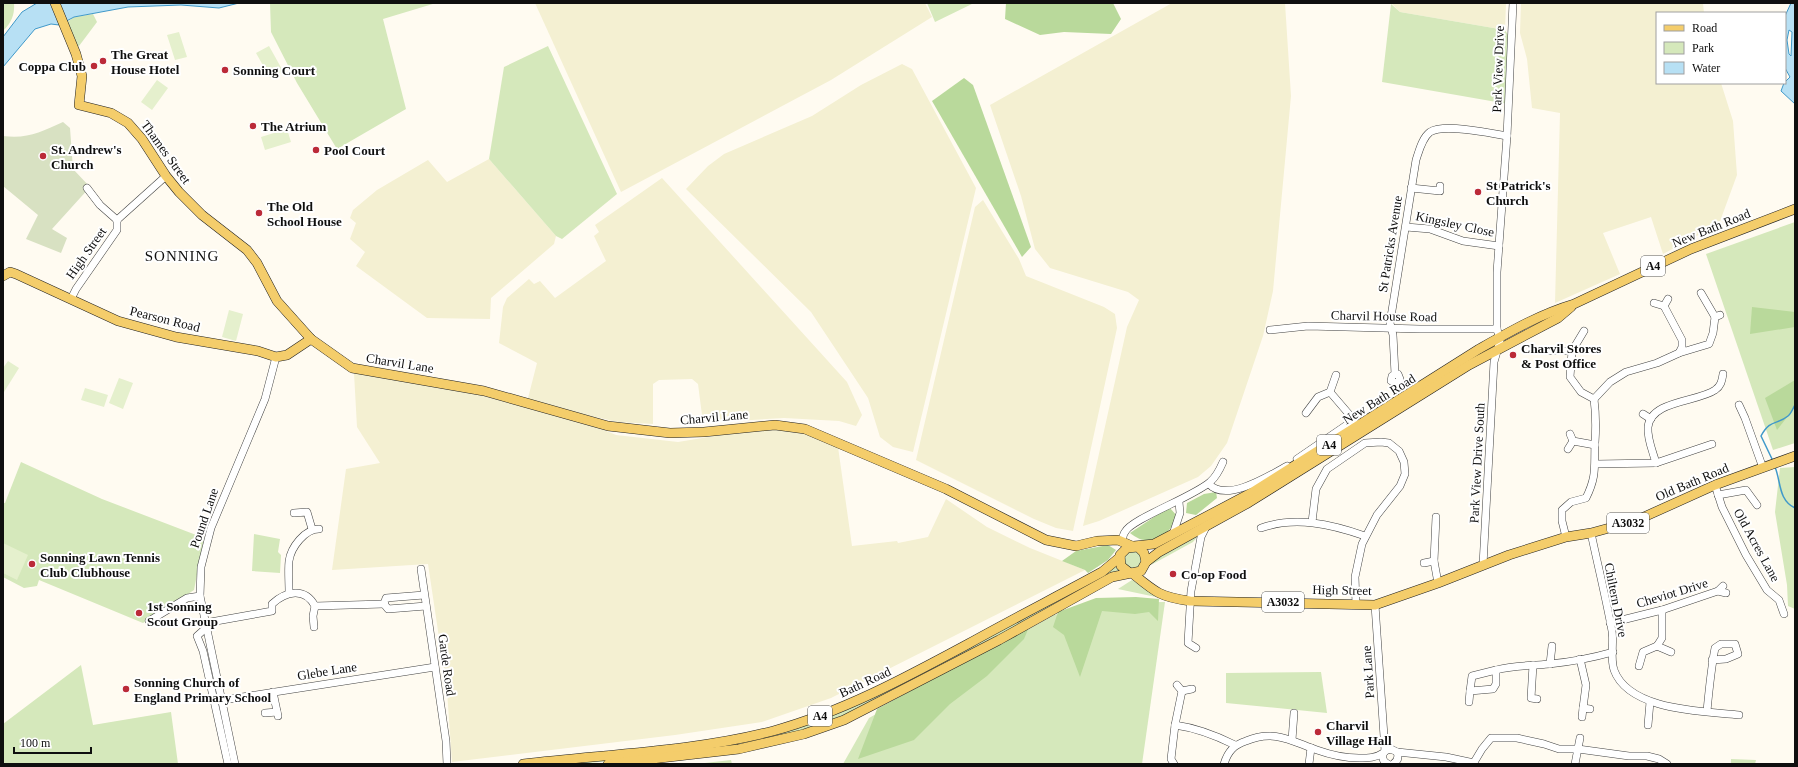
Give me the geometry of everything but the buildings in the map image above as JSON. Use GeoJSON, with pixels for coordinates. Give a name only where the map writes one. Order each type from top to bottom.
{"type":"FeatureCollection","features":[{"type":"Feature","properties":{"kind":"main road","name":"Thames Street"},"geometry":{"type":"LineString","coordinates":[[56,3],[82,76],[79,104],[111,113],[128,123],[142,139],[166,176],[179,192],[202,215],[247,250],[257,264],[277,301],[311,339]]}},
{"type":"Feature","properties":{"kind":"main road","name":"New Bath Road"},"geometry":{"type":"LineString","coordinates":[[1133,546],[1154,544],[1251,493],[1498,338],[1552,311],[1574,304],[1691,249],[1795,209]]}},
{"type":"Feature","properties":{"kind":"main road","name":"Pearson Road"},"geometry":{"type":"LineString","coordinates":[[3,276],[10,272],[16,274],[118,321],[176,337],[258,351],[276,357]]}},
{"type":"Feature","properties":{"kind":"main road","name":"New Bath Road"},"geometry":{"type":"LineString","coordinates":[[1145,564],[1159,552],[1248,503],[1476,361],[1490,359],[1498,350],[1558,318],[1574,304]]}},
{"type":"Feature","properties":{"kind":"main road"},"geometry":{"type":"LineString","coordinates":[[276,357],[287,355],[311,339]]}},
{"type":"Feature","properties":{"kind":"main road","name":"Charvil Lane"},"geometry":{"type":"LineString","coordinates":[[311,339],[352,368],[484,391],[608,426],[670,434],[775,425],[805,429],[946,489],[1046,540],[1076,546],[1110,540],[1122,541],[1133,546]]}},
{"type":"Feature","properties":{"kind":"main road","name":"Old Bath Road"},"geometry":{"type":"LineString","coordinates":[[1483,565],[1566,537],[1591,533],[1635,521],[1715,485],[1795,456]]}},
{"type":"Feature","properties":{"kind":"main road"},"geometry":{"type":"LineString","coordinates":[[1110,540],[1118,547],[1121,566],[1131,573]]}},
{"type":"Feature","properties":{"kind":"main road"},"geometry":{"type":"LineString","coordinates":[[1133,546],[1144,552],[1150,586]]}},
{"type":"Feature","properties":{"kind":"main road","name":"Bath Road"},"geometry":{"type":"LineString","coordinates":[[524,764],[721,742],[772,731],[820,716],[861,699],[932,663],[1102,572],[1126,548],[1133,546]]}},
{"type":"Feature","properties":{"kind":"main road","name":"Bath Road"},"geometry":{"type":"LineString","coordinates":[[608,764],[739,749],[804,734],[844,720],[1000,640],[1112,577],[1139,572],[1145,564]]}},
{"type":"Feature","properties":{"kind":"main road","name":"High Street"},"geometry":{"type":"LineString","coordinates":[[1131,573],[1163,596],[1190,601],[1375,605],[1438,583],[1483,565]]}},
{"type":"Feature","properties":{"kind":"street","name":"Park View Drive"},"geometry":{"type":"LineString","coordinates":[[1498,338],[1499,246],[1507,136],[1513,3]]}},
{"type":"Feature","properties":{"kind":"street","name":"St Patricks Avenue"},"geometry":{"type":"LineString","coordinates":[[1395,374],[1393,335],[1390,323],[1416,160],[1423,142],[1430,132],[1439,130],[1478,130],[1507,136]]}},
{"type":"Feature","properties":{"kind":"street","name":"High Street"},"geometry":{"type":"LineString","coordinates":[[71,299],[76,289],[117,230],[117,220],[166,176]]}},
{"type":"Feature","properties":{"kind":"street","name":"High Street"},"geometry":{"type":"LineString","coordinates":[[87,188],[100,205],[117,220]]}},
{"type":"Feature","properties":{"kind":"street","name":"St Patricks Avenue"},"geometry":{"type":"LineString","coordinates":[[1411,188],[1440,191]]}},
{"type":"Feature","properties":{"kind":"street","name":"Kingsley Close"},"geometry":{"type":"LineString","coordinates":[[1406,227],[1430,229],[1463,241],[1499,246]]}},
{"type":"Feature","properties":{"kind":"street"},"geometry":{"type":"LineString","coordinates":[[1594,399],[1625,369],[1657,363],[1679,353],[1709,344],[1717,316],[1701,293]]}},
{"type":"Feature","properties":{"kind":"street"},"geometry":{"type":"LineString","coordinates":[[1664,306],[1668,299]]}},
{"type":"Feature","properties":{"kind":"street"},"geometry":{"type":"LineString","coordinates":[[1654,303],[1664,306],[1682,340],[1679,353]]}},
{"type":"Feature","properties":{"kind":"street","name":"Charvil House Road"},"geometry":{"type":"LineString","coordinates":[[1270,330],[1308,326],[1497,329]]}},
{"type":"Feature","properties":{"kind":"street"},"geometry":{"type":"LineString","coordinates":[[1584,331],[1572,351],[1570,377],[1581,392],[1594,399]]}},
{"type":"Feature","properties":{"kind":"street"},"geometry":{"type":"LineString","coordinates":[[1498,338],[1498,350]]}},
{"type":"Feature","properties":{"kind":"street"},"geometry":{"type":"LineString","coordinates":[[1476,361],[1490,350],[1498,338]]}},
{"type":"Feature","properties":{"kind":"street"},"geometry":{"type":"LineString","coordinates":[[1545,351],[1572,351]]}},
{"type":"Feature","properties":{"kind":"street","name":"Pound Lane"},"geometry":{"type":"LineString","coordinates":[[236,764],[223,700],[205,626],[200,596],[201,567],[211,528],[265,399],[276,357]]}},
{"type":"Feature","properties":{"kind":"street","name":"Park View Drive South"},"geometry":{"type":"LineString","coordinates":[[1483,565],[1490,359]]}},
{"type":"Feature","properties":{"kind":"street"},"geometry":{"type":"LineString","coordinates":[[1656,463],[1648,438],[1648,427],[1651,419],[1659,411],[1679,401],[1696,399],[1714,391],[1721,384],[1723,374]]}},
{"type":"Feature","properties":{"kind":"street"},"geometry":{"type":"LineString","coordinates":[[1306,413],[1318,397],[1330,392],[1336,375]]}},
{"type":"Feature","properties":{"kind":"street"},"geometry":{"type":"LineString","coordinates":[[1209,484],[1220,490],[1243,489],[1286,466],[1354,420],[1330,392]]}},
{"type":"Feature","properties":{"kind":"street"},"geometry":{"type":"LineString","coordinates":[[1566,537],[1562,521],[1562,510],[1571,502],[1586,498],[1593,484],[1596,464],[1595,445],[1597,424],[1594,399]]}},
{"type":"Feature","properties":{"kind":"street"},"geometry":{"type":"LineString","coordinates":[[1739,405],[1749,416],[1766,467]]}},
{"type":"Feature","properties":{"kind":"street"},"geometry":{"type":"LineString","coordinates":[[1642,414],[1651,419]]}},
{"type":"Feature","properties":{"kind":"street"},"geometry":{"type":"LineString","coordinates":[[1568,449],[1572,438],[1595,445]]}},
{"type":"Feature","properties":{"kind":"street"},"geometry":{"type":"LineString","coordinates":[[1312,522],[1316,489],[1327,469],[1365,444],[1381,442],[1389,443],[1399,451],[1404,462],[1405,474],[1400,486],[1377,515],[1365,536],[1357,563],[1356,604]]}},
{"type":"Feature","properties":{"kind":"street"},"geometry":{"type":"LineString","coordinates":[[1596,464],[1656,463],[1695,455],[1712,444]]}},
{"type":"Feature","properties":{"kind":"street"},"geometry":{"type":"LineString","coordinates":[[1122,541],[1125,532],[1133,524],[1179,502],[1209,484],[1223,462]]}},
{"type":"Feature","properties":{"kind":"street","name":"Old Acres Lane"},"geometry":{"type":"LineString","coordinates":[[1715,485],[1722,507],[1746,556],[1767,590],[1779,600],[1784,614]]}},
{"type":"Feature","properties":{"kind":"street"},"geometry":{"type":"LineString","coordinates":[[1718,495],[1746,490],[1758,505]]}},
{"type":"Feature","properties":{"kind":"street"},"geometry":{"type":"LineString","coordinates":[[1173,534],[1180,513],[1179,502]]}},
{"type":"Feature","properties":{"kind":"street"},"geometry":{"type":"LineString","coordinates":[[289,592],[289,560],[301,539],[316,529],[310,512],[294,513]]}},
{"type":"Feature","properties":{"kind":"street"},"geometry":{"type":"LineString","coordinates":[[1436,517],[1431,526],[1434,561],[1438,583]]}},
{"type":"Feature","properties":{"kind":"street"},"geometry":{"type":"LineString","coordinates":[[1261,528],[1274,524],[1312,522],[1345,529],[1365,536]]}},
{"type":"Feature","properties":{"kind":"street"},"geometry":{"type":"LineString","coordinates":[[1188,643],[1190,601],[1202,537],[1206,527]]}},
{"type":"Feature","properties":{"kind":"street","name":"Chiltern Drive"},"geometry":{"type":"LineString","coordinates":[[1591,533],[1613,638],[1613,668],[1618,680],[1631,691],[1650,702],[1677,708],[1739,715]]}},
{"type":"Feature","properties":{"kind":"street"},"geometry":{"type":"LineString","coordinates":[[1424,563],[1434,561]]}},
{"type":"Feature","properties":{"kind":"street","name":"Garde Road"},"geometry":{"type":"LineString","coordinates":[[421,569],[446,741],[447,764]]}},
{"type":"Feature","properties":{"kind":"street","name":"Cheviot Drive"},"geometry":{"type":"LineString","coordinates":[[1610,624],[1662,610],[1721,588],[1726,593]]}},
{"type":"Feature","properties":{"kind":"street"},"geometry":{"type":"LineString","coordinates":[[228,764],[203,651],[197,636],[205,626],[272,611],[272,604],[279,597],[289,592],[305,595],[312,601],[315,606],[312,616],[314,626]]}},
{"type":"Feature","properties":{"kind":"street"},"geometry":{"type":"LineString","coordinates":[[384,604],[386,598],[424,595]]}},
{"type":"Feature","properties":{"kind":"street"},"geometry":{"type":"LineString","coordinates":[[149,621],[187,598],[200,596]]}},
{"type":"Feature","properties":{"kind":"street"},"geometry":{"type":"LineString","coordinates":[[315,606],[384,604]]}},
{"type":"Feature","properties":{"kind":"street"},"geometry":{"type":"LineString","coordinates":[[384,604],[388,609],[426,606]]}},
{"type":"Feature","properties":{"kind":"street","name":"Park Lane"},"geometry":{"type":"LineString","coordinates":[[1375,605],[1385,738],[1391,758]]}},
{"type":"Feature","properties":{"kind":"street"},"geometry":{"type":"LineString","coordinates":[[1639,666],[1643,652],[1657,646],[1662,638],[1662,610]]}},
{"type":"Feature","properties":{"kind":"street"},"geometry":{"type":"LineString","coordinates":[[1180,641],[1188,643],[1196,648]]}},
{"type":"Feature","properties":{"kind":"street"},"geometry":{"type":"LineString","coordinates":[[1550,664],[1552,646]]}},
{"type":"Feature","properties":{"kind":"street"},"geometry":{"type":"LineString","coordinates":[[1657,646],[1671,652]]}},
{"type":"Feature","properties":{"kind":"street"},"geometry":{"type":"LineString","coordinates":[[1469,702],[1472,676],[1517,665],[1550,664],[1613,652]]}},
{"type":"Feature","properties":{"kind":"street"},"geometry":{"type":"LineString","coordinates":[[1580,659],[1586,685],[1586,708],[1582,717]]}},
{"type":"Feature","properties":{"kind":"street"},"geometry":{"type":"LineString","coordinates":[[1707,712],[1712,660]]}},
{"type":"Feature","properties":{"kind":"street"},"geometry":{"type":"LineString","coordinates":[[1531,699],[1533,665]]}},
{"type":"Feature","properties":{"kind":"street","name":"Glebe Lane"},"geometry":{"type":"LineString","coordinates":[[223,700],[435,667]]}},
{"type":"Feature","properties":{"kind":"street"},"geometry":{"type":"LineString","coordinates":[[1470,692],[1493,689],[1496,684],[1496,670]]}},
{"type":"Feature","properties":{"kind":"street"},"geometry":{"type":"LineString","coordinates":[[1170,762],[1179,688],[1192,689]]}},
{"type":"Feature","properties":{"kind":"street"},"geometry":{"type":"LineString","coordinates":[[265,713],[277,714],[273,692]]}},
{"type":"Feature","properties":{"kind":"street"},"geometry":{"type":"LineString","coordinates":[[1648,725],[1650,702]]}},
{"type":"Feature","properties":{"kind":"street"},"geometry":{"type":"LineString","coordinates":[[1292,740],[1296,715]]}},
{"type":"Feature","properties":{"kind":"street"},"geometry":{"type":"LineString","coordinates":[[1175,725],[1193,727],[1216,735],[1235,745]]}},
{"type":"Feature","properties":{"kind":"street"},"geometry":{"type":"LineString","coordinates":[[1224,764],[1226,757],[1235,745],[1257,736],[1274,735],[1292,740],[1311,748],[1347,758],[1391,758],[1411,754],[1446,756],[1474,763],[1482,749],[1492,738],[1517,738],[1559,749],[1578,749],[1629,756],[1647,756],[1658,759],[1667,764]]}},
{"type":"Feature","properties":{"kind":"street"},"geometry":{"type":"LineString","coordinates":[[1575,764],[1580,738]]}},
{"type":"Feature","properties":{"kind":"street"},"geometry":{"type":"LineString","coordinates":[[1309,764],[1311,748]]}},
{"type":"Feature","properties":{"kind":"street"},"geometry":{"type":"LineString","coordinates":[[225,752],[234,750]]}},
{"type":"Feature","properties":{"kind":"shaded area"},"geometry":{"type":"Polygon","coordinates":[[[535,3],[925,3],[932,17],[831,80],[621,192],[535,3]]]}},
{"type":"Feature","properties":{"kind":"shaded area"},"geometry":{"type":"Polygon","coordinates":[[[1172,3],[1285,3],[1291,96],[1273,291],[1263,336],[1227,443],[1211,466],[1198,477],[1099,521],[1083,526],[1127,327],[1139,300],[1128,292],[1050,268],[1035,249],[1021,196],[990,105],[1172,3]]]}},
{"type":"Feature","properties":{"kind":"shaded area"},"geometry":{"type":"Polygon","coordinates":[[[1391,3],[1506,3],[1505,30],[1400,12],[1391,3]]]}},
{"type":"Feature","properties":{"kind":"shaded area"},"geometry":{"type":"Polygon","coordinates":[[[1521,3],[1703,3],[1704,12],[1656,12],[1656,84],[1721,84],[1733,121],[1737,175],[1719,224],[1663,254],[1651,217],[1603,233],[1620,274],[1555,303],[1560,113],[1532,108],[1527,59],[1520,33],[1521,3]]]}},
{"type":"Feature","properties":{"kind":"shaded area"},"geometry":{"type":"Polygon","coordinates":[[[902,64],[912,69],[976,188],[913,452],[893,447],[880,437],[868,398],[811,312],[686,189],[708,166],[724,154],[812,116],[861,85],[902,64]]]}},
{"type":"Feature","properties":{"kind":"shaded area"},"geometry":{"type":"Polygon","coordinates":[[[489,159],[556,236],[554,244],[491,298],[490,319],[427,318],[356,266],[365,252],[350,239],[356,223],[350,218],[353,210],[377,190],[428,160],[447,182],[489,159]]]}},
{"type":"Feature","properties":{"kind":"shaded area"},"geometry":{"type":"Polygon","coordinates":[[[662,178],[847,382],[862,415],[856,426],[839,421],[784,418],[703,423],[698,384],[692,379],[659,380],[653,384],[653,424],[618,422],[527,402],[537,363],[499,343],[503,307],[507,298],[529,279],[534,284],[540,281],[555,298],[606,261],[594,236],[599,232],[595,225],[662,178]]]}},
{"type":"Feature","properties":{"kind":"shaded area"},"geometry":{"type":"Polygon","coordinates":[[[983,200],[1019,259],[1026,276],[1104,307],[1115,314],[1117,328],[1073,531],[1056,528],[1034,519],[916,460],[975,207],[983,200]]]}},
{"type":"Feature","properties":{"kind":"shaded area"},"geometry":{"type":"Polygon","coordinates":[[[354,373],[443,385],[592,425],[616,435],[678,442],[768,427],[800,428],[838,447],[852,546],[897,541],[898,543],[928,537],[946,499],[987,527],[1030,548],[1085,570],[831,698],[762,722],[675,735],[452,762],[447,691],[428,564],[332,570],[346,469],[380,463],[357,427],[354,373]]]}},
{"type":"Feature","properties":{"kind":"green space"},"geometry":{"type":"Polygon","coordinates":[[[3,3],[14,3],[14,11],[12,18],[3,31],[3,3]]]}},
{"type":"Feature","properties":{"kind":"green space"},"geometry":{"type":"Polygon","coordinates":[[[270,3],[436,3],[383,19],[406,109],[337,149],[297,83],[271,32],[270,3]]]}},
{"type":"Feature","properties":{"kind":"green space"},"geometry":{"type":"Polygon","coordinates":[[[927,3],[974,3],[935,22],[927,3]]]}},
{"type":"Feature","properties":{"kind":"green space"},"geometry":{"type":"Polygon","coordinates":[[[1006,3],[1113,3],[1121,19],[1111,34],[1064,32],[1040,35],[1005,19],[1006,3]]]}},
{"type":"Feature","properties":{"kind":"green space"},"geometry":{"type":"Polygon","coordinates":[[[1391,4],[1400,12],[1505,30],[1510,38],[1508,104],[1382,82],[1391,4]]]}},
{"type":"Feature","properties":{"kind":"green space"},"geometry":{"type":"Polygon","coordinates":[[[93,14],[97,22],[79,46],[76,46],[67,22],[74,17],[93,14]]]}},
{"type":"Feature","properties":{"kind":"green space"},"geometry":{"type":"Polygon","coordinates":[[[179,32],[187,57],[175,60],[167,35],[179,32]]]}},
{"type":"Feature","properties":{"kind":"green space"},"geometry":{"type":"Polygon","coordinates":[[[269,46],[283,71],[270,78],[256,53],[269,46]]]}},
{"type":"Feature","properties":{"kind":"green space"},"geometry":{"type":"Polygon","coordinates":[[[548,46],[617,194],[562,239],[556,236],[489,159],[504,67],[548,46]]]}},
{"type":"Feature","properties":{"kind":"green space"},"geometry":{"type":"Polygon","coordinates":[[[964,78],[973,85],[1031,247],[1022,257],[932,101],[964,78]]]}},
{"type":"Feature","properties":{"kind":"green space"},"geometry":{"type":"Polygon","coordinates":[[[157,80],[168,88],[152,110],[141,102],[157,80]]]}},
{"type":"Feature","properties":{"kind":"green space"},"geometry":{"type":"Polygon","coordinates":[[[63,122],[70,128],[73,169],[90,187],[52,229],[67,238],[61,253],[26,239],[38,215],[3,186],[3,136],[27,136],[41,132],[63,122]]]}},
{"type":"Feature","properties":{"kind":"green space"},"geometry":{"type":"Polygon","coordinates":[[[287,129],[291,142],[265,150],[261,137],[287,129]]]}},
{"type":"Feature","properties":{"kind":"green space"},"geometry":{"type":"Polygon","coordinates":[[[1795,222],[1795,443],[1773,450],[1706,254],[1795,222]]]}},
{"type":"Feature","properties":{"kind":"green space"},"geometry":{"type":"Polygon","coordinates":[[[1752,307],[1795,312],[1795,327],[1750,334],[1752,307]]]}},
{"type":"Feature","properties":{"kind":"green space"},"geometry":{"type":"Polygon","coordinates":[[[229,310],[243,314],[236,341],[222,337],[229,310]]]}},
{"type":"Feature","properties":{"kind":"green space"},"geometry":{"type":"Polygon","coordinates":[[[8,361],[19,368],[4,392],[3,368],[8,361]]]}},
{"type":"Feature","properties":{"kind":"green space"},"geometry":{"type":"Polygon","coordinates":[[[119,378],[133,383],[123,409],[109,403],[119,378]]]}},
{"type":"Feature","properties":{"kind":"green space"},"geometry":{"type":"Polygon","coordinates":[[[1795,380],[1795,407],[1777,430],[1765,398],[1795,380]]]}},
{"type":"Feature","properties":{"kind":"green space"},"geometry":{"type":"Polygon","coordinates":[[[85,388],[108,395],[104,407],[81,400],[85,388]]]}},
{"type":"Feature","properties":{"kind":"green space"},"geometry":{"type":"Polygon","coordinates":[[[21,462],[102,499],[204,538],[194,590],[143,623],[39,580],[37,586],[24,588],[3,577],[3,503],[5,503],[21,462]]]}},
{"type":"Feature","properties":{"kind":"green space"},"geometry":{"type":"Polygon","coordinates":[[[1795,467],[1795,609],[1788,606],[1787,585],[1775,512],[1780,468],[1795,467]]]}},
{"type":"Feature","properties":{"kind":"green space"},"geometry":{"type":"Polygon","coordinates":[[[1216,492],[1217,498],[1196,515],[1186,513],[1187,503],[1204,494],[1216,492]]]}},
{"type":"Feature","properties":{"kind":"green space"},"geometry":{"type":"Polygon","coordinates":[[[1169,507],[1178,517],[1169,530],[1163,535],[1151,540],[1144,540],[1137,538],[1130,533],[1169,507]]]}},
{"type":"Feature","properties":{"kind":"green space"},"geometry":{"type":"Polygon","coordinates":[[[254,534],[280,539],[278,552],[281,555],[280,573],[252,571],[254,534]]]}},
{"type":"Feature","properties":{"kind":"green space"},"geometry":{"type":"Polygon","coordinates":[[[1198,536],[1193,542],[1151,565],[1157,557],[1198,536]]]}},
{"type":"Feature","properties":{"kind":"green space"},"geometry":{"type":"Polygon","coordinates":[[[3,543],[28,555],[17,580],[3,573],[3,543]]]}},
{"type":"Feature","properties":{"kind":"green space"},"geometry":{"type":"Polygon","coordinates":[[[1108,545],[1116,550],[1108,560],[1088,573],[1085,570],[1062,561],[1076,551],[1108,545]]]}},
{"type":"Feature","properties":{"kind":"green space"},"geometry":{"type":"Polygon","coordinates":[[[1135,550],[1142,556],[1141,566],[1133,570],[1124,565],[1124,559],[1127,553],[1135,550]]]}},
{"type":"Feature","properties":{"kind":"green space"},"geometry":{"type":"Polygon","coordinates":[[[1116,566],[1119,570],[1087,589],[861,709],[828,722],[767,740],[703,751],[580,764],[549,764],[796,726],[1104,575],[1116,566]]]}},
{"type":"Feature","properties":{"kind":"green space"},"geometry":{"type":"Polygon","coordinates":[[[1132,580],[1140,584],[1156,597],[1118,589],[1132,580]]]}},
{"type":"Feature","properties":{"kind":"green space"},"geometry":{"type":"Polygon","coordinates":[[[1136,597],[1159,599],[1158,621],[1149,612],[1135,614],[1102,611],[1080,677],[1064,635],[1053,627],[1058,612],[1096,598],[1136,597]]]}},
{"type":"Feature","properties":{"kind":"green space"},"geometry":{"type":"Polygon","coordinates":[[[1165,602],[1142,764],[843,764],[869,718],[1054,615],[1105,603],[1165,602]]]}},
{"type":"Feature","properties":{"kind":"green space"},"geometry":{"type":"Polygon","coordinates":[[[1029,627],[1024,639],[987,676],[950,704],[914,740],[858,759],[877,709],[1029,627]]]}},
{"type":"Feature","properties":{"kind":"green space"},"geometry":{"type":"Polygon","coordinates":[[[81,665],[93,725],[171,712],[178,764],[3,764],[3,724],[81,665]]]}},
{"type":"Feature","properties":{"kind":"green space"},"geometry":{"type":"Polygon","coordinates":[[[1321,672],[1327,713],[1226,703],[1226,673],[1321,672]]]}},
{"type":"Feature","properties":{"kind":"green space"},"geometry":{"type":"Polygon","coordinates":[[[1731,759],[1756,760],[1755,764],[1731,764],[1731,759]]]}},
{"type":"Feature","properties":{"kind":"green space"},"geometry":{"type":"Polygon","coordinates":[[[731,760],[732,764],[696,764],[731,760]]]}},
{"type":"Feature","properties":{"kind":"water"},"geometry":{"type":"Polygon","coordinates":[[[37,3],[239,3],[219,8],[181,5],[128,7],[74,17],[59,25],[51,24],[35,29],[3,67],[3,37],[22,12],[37,3]]]}},
{"type":"Feature","properties":{"kind":"water"},"geometry":{"type":"Polygon","coordinates":[[[1791,3],[1795,4],[1795,104],[1781,91],[1784,84],[1786,84],[1786,81],[1790,77],[1786,70],[1786,14],[1791,3]],[[1789,30],[1787,40],[1789,54],[1791,56],[1792,32],[1789,30]]]}},
{"type":"Feature","properties":{"kind":"waterway"},"geometry":{"type":"LineString","coordinates":[[1773,461],[1761,436],[1767,427],[1789,415],[1795,405]]}},
{"type":"Feature","properties":{"kind":"waterway"},"geometry":{"type":"LineString","coordinates":[[1775,467],[1783,495],[1790,505],[1795,508]]}},
{"type":"Feature","properties":{"kind":"place","name":"The Great House Hotel"},"geometry":{"type":"Point","coordinates":[103,61]}},
{"type":"Feature","properties":{"kind":"place","name":"Coppa Club"},"geometry":{"type":"Point","coordinates":[94,66]}},
{"type":"Feature","properties":{"kind":"place","name":"Sonning Court"},"geometry":{"type":"Point","coordinates":[225,70]}},
{"type":"Feature","properties":{"kind":"place","name":"The Atrium"},"geometry":{"type":"Point","coordinates":[253,126]}},
{"type":"Feature","properties":{"kind":"place","name":"Pool Court"},"geometry":{"type":"Point","coordinates":[316,150]}},
{"type":"Feature","properties":{"kind":"place","name":"St. Andrew's Church"},"geometry":{"type":"Point","coordinates":[43,156]}},
{"type":"Feature","properties":{"kind":"place","name":"St Patrick's Church"},"geometry":{"type":"Point","coordinates":[1478,192]}},
{"type":"Feature","properties":{"kind":"place","name":"The Old School House"},"geometry":{"type":"Point","coordinates":[259,213]}},
{"type":"Feature","properties":{"kind":"place","name":"Charvil Stores & Post Office"},"geometry":{"type":"Point","coordinates":[1513,355]}},
{"type":"Feature","properties":{"kind":"place","name":"Sonning Lawn Tennis Club Clubhouse"},"geometry":{"type":"Point","coordinates":[32,564]}},
{"type":"Feature","properties":{"kind":"place","name":"Co-op Food"},"geometry":{"type":"Point","coordinates":[1173,574]}},
{"type":"Feature","properties":{"kind":"place","name":"1st Sonning Scout Group"},"geometry":{"type":"Point","coordinates":[139,613]}},
{"type":"Feature","properties":{"kind":"place","name":"Sonning Church of England Primary School"},"geometry":{"type":"Point","coordinates":[126,689]}},
{"type":"Feature","properties":{"kind":"place","name":"Charvil Village Hall"},"geometry":{"type":"Point","coordinates":[1318,732]}},
{"type":"Feature","properties":{"kind":"district","name":"SONNING"},"geometry":{"type":"Point","coordinates":[182,256]}}]}
